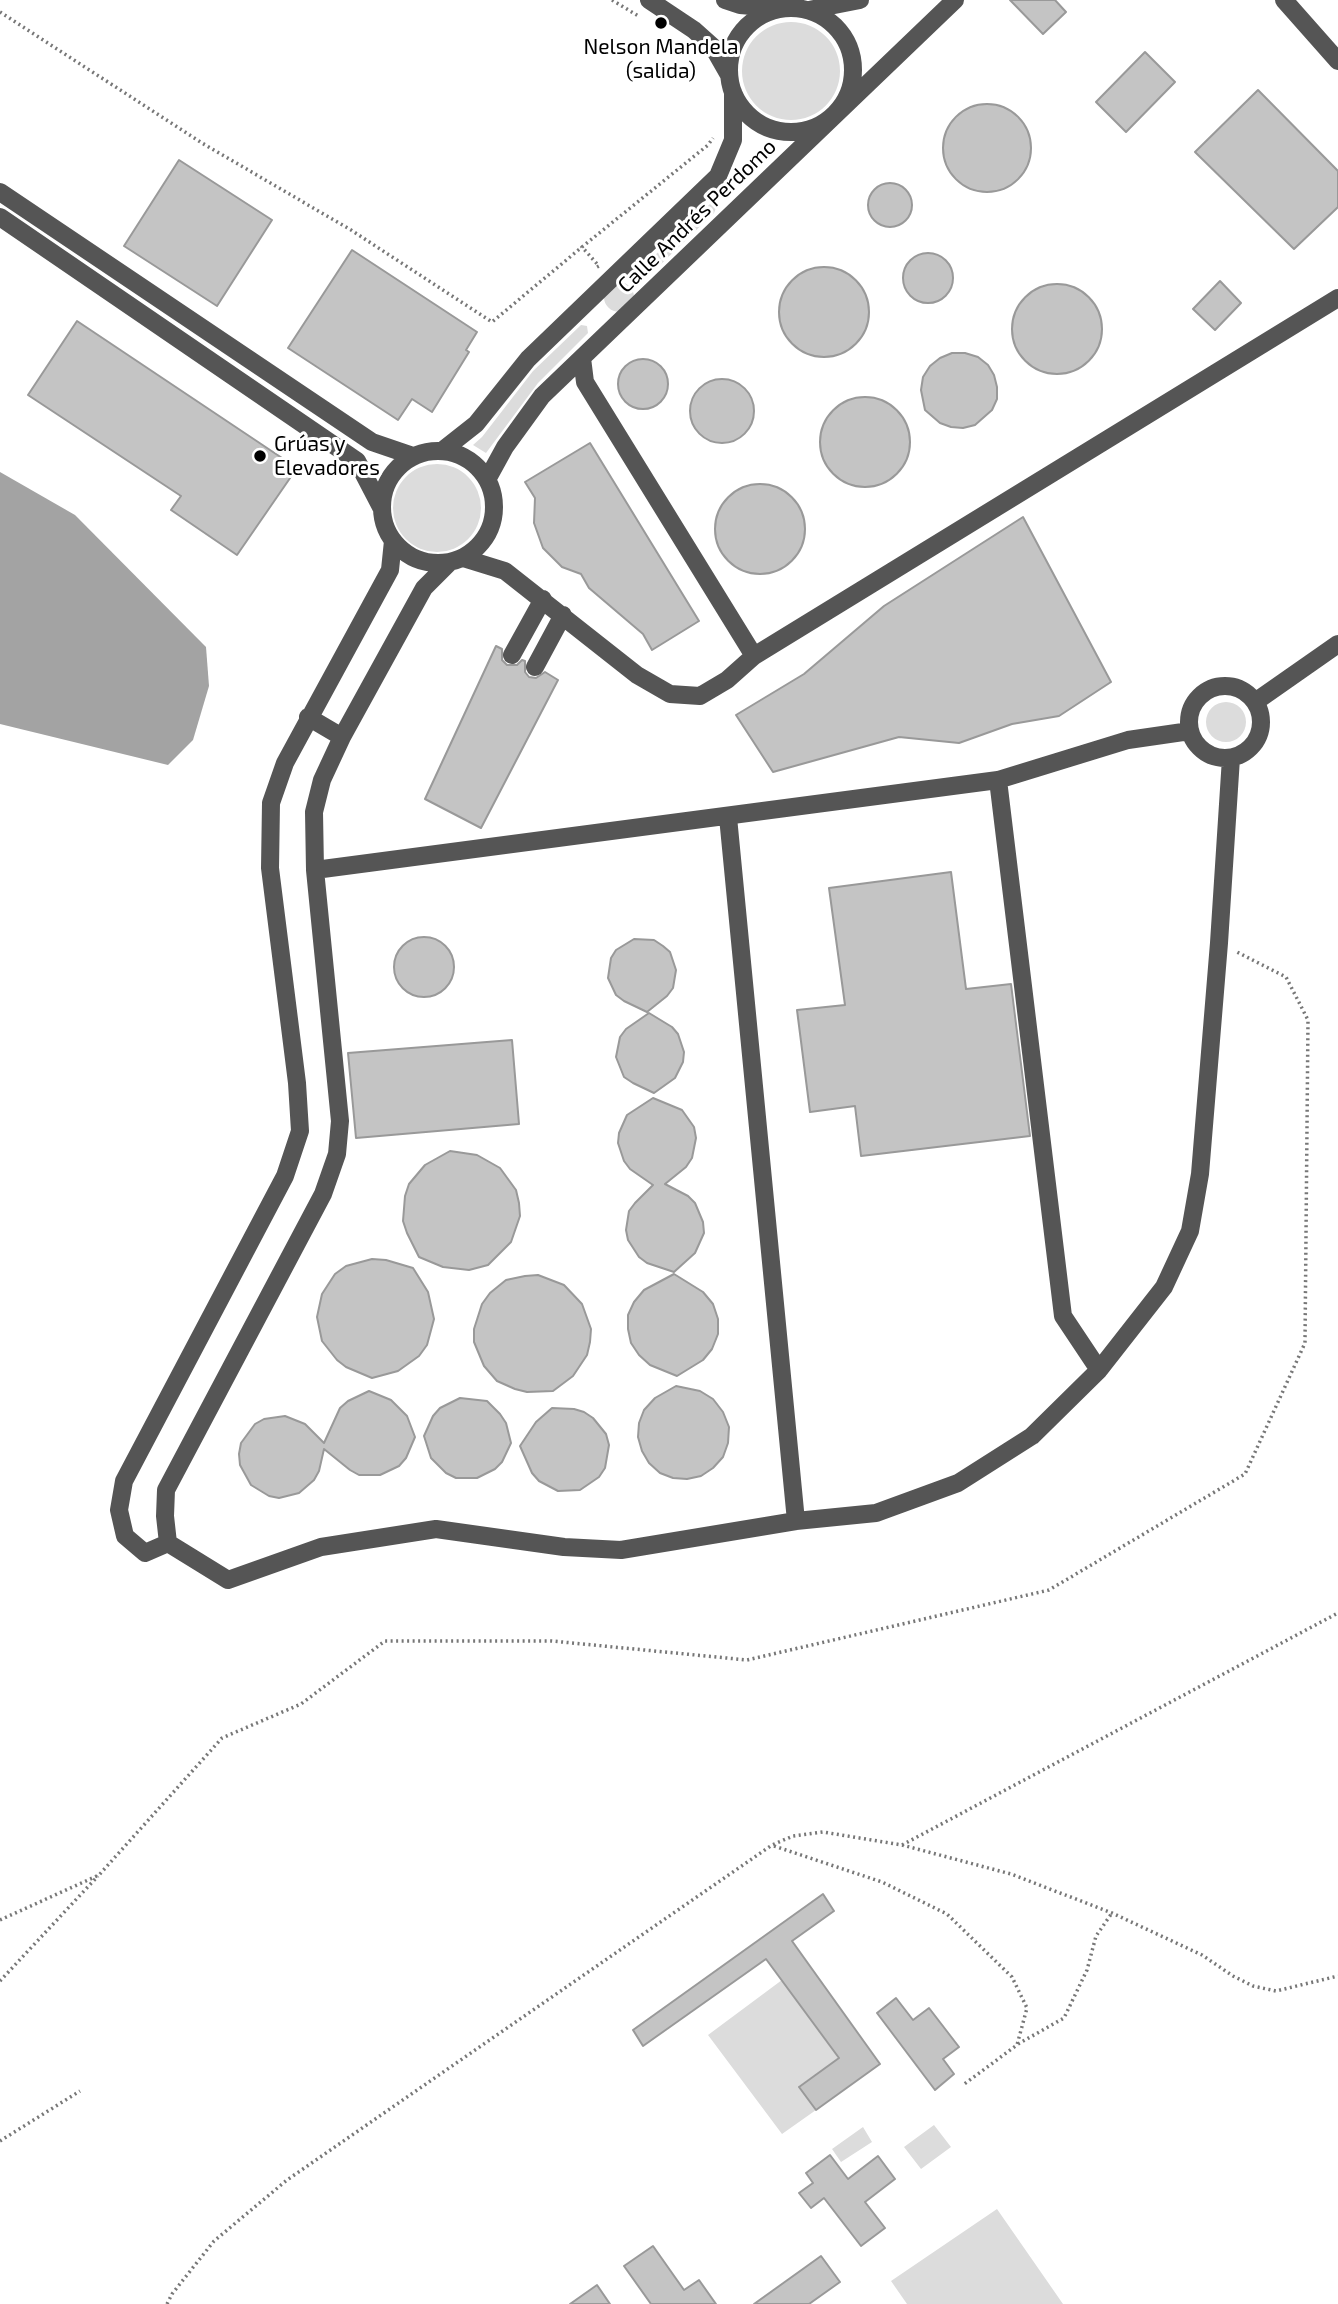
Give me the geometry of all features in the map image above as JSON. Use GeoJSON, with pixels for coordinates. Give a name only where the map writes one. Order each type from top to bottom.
{"type":"FeatureCollection","features":[{"type":"Feature","properties":{"kind":"street"},"geometry":{"type":"LineString","coordinates":[[649,0],[694,30],[713,47],[744,111],[761,124],[781,131],[802,131],[822,124],[839,111],[849,93],[853,73],[851,52],[842,34],[827,19],[809,10]]}},
{"type":"Feature","properties":{"kind":"street"},"geometry":{"type":"LineString","coordinates":[[725,0],[740,5],[809,10],[860,0]]}},
{"type":"Feature","properties":{"kind":"street","name":"Calle Andrés Perdomo"},"geometry":{"type":"LineString","coordinates":[[488,478],[505,447],[542,396],[955,0]]}},
{"type":"Feature","properties":{"kind":"street"},"geometry":{"type":"LineString","coordinates":[[1284,0],[1338,61]]}},
{"type":"Feature","properties":{"kind":"street"},"geometry":{"type":"LineString","coordinates":[[731,84],[730,57],[736,40],[763,14],[781,8]]}},
{"type":"Feature","properties":{"kind":"street","name":"Calle Andrés Perdomo"},"geometry":{"type":"LineString","coordinates":[[443,450],[476,424],[528,359],[718,176],[733,140],[731,84]]}},
{"type":"Feature","properties":{"kind":"street"},"geometry":{"type":"LineString","coordinates":[[0,192],[372,442],[413,456]]}},
{"type":"Feature","properties":{"kind":"street"},"geometry":{"type":"LineString","coordinates":[[0,217],[357,461],[381,507],[384,525],[393,541],[404,552],[418,560],[434,563],[457,560],[505,571],[637,675],[670,694],[700,696],[727,680],[754,656],[1338,298]]}},
{"type":"Feature","properties":{"kind":"street"},"geometry":{"type":"LineString","coordinates":[[582,358],[585,382],[754,656]]}},
{"type":"Feature","properties":{"kind":"street"},"geometry":{"type":"LineString","coordinates":[[381,507],[390,477],[400,464],[428,451],[443,450],[468,459],[488,478],[494,496],[495,514],[489,532],[479,547],[457,560],[424,588],[342,737],[322,780],[314,812],[315,870],[340,1121],[337,1154],[323,1194],[166,1490],[164,1516],[168,1543],[228,1580],[321,1547],[436,1529],[564,1547],[621,1550],[796,1521],[876,1513],[958,1483],[1032,1436],[1099,1370],[1164,1287],[1190,1231],[1200,1174],[1231,758]]}},
{"type":"Feature","properties":{"kind":"street"},"geometry":{"type":"LineString","coordinates":[[168,1543],[145,1553],[125,1536],[119,1510],[124,1481],[285,1176],[300,1131],[297,1083],[270,868],[271,803],[285,763],[308,717],[390,570],[393,541]]}},
{"type":"Feature","properties":{"kind":"street"},"geometry":{"type":"LineString","coordinates":[[512,654],[543,599]]}},
{"type":"Feature","properties":{"kind":"street"},"geometry":{"type":"LineString","coordinates":[[535,667],[564,615]]}},
{"type":"Feature","properties":{"kind":"street"},"geometry":{"type":"LineString","coordinates":[[1255,702],[1338,644]]}},
{"type":"Feature","properties":{"kind":"street"},"geometry":{"type":"LineString","coordinates":[[1226,686],[1237,688],[1255,702],[1260,713],[1258,737],[1252,747],[1242,754],[1231,758],[1210,755],[1194,741],[1188,720],[1196,699],[1205,692],[1226,686]]}},
{"type":"Feature","properties":{"kind":"street"},"geometry":{"type":"LineString","coordinates":[[308,717],[342,737]]}},
{"type":"Feature","properties":{"kind":"street"},"geometry":{"type":"LineString","coordinates":[[315,870],[998,780],[1128,740],[1190,731]]}},
{"type":"Feature","properties":{"kind":"street"},"geometry":{"type":"LineString","coordinates":[[998,780],[1063,1316],[1099,1370]]}},
{"type":"Feature","properties":{"kind":"street"},"geometry":{"type":"LineString","coordinates":[[728,817],[796,1521]]}},
{"type":"Feature","properties":{"kind":"path"},"geometry":{"type":"LineString","coordinates":[[612,0],[643,19]]}},
{"type":"Feature","properties":{"kind":"path"},"geometry":{"type":"LineString","coordinates":[[0,12],[202,143],[351,230],[492,322],[708,145],[717,133]]}},
{"type":"Feature","properties":{"kind":"path"},"geometry":{"type":"LineString","coordinates":[[582,247],[599,266],[590,274]]}},
{"type":"Feature","properties":{"kind":"path"},"geometry":{"type":"LineString","coordinates":[[902,1845],[1338,1613]]}},
{"type":"Feature","properties":{"kind":"path"},"geometry":{"type":"LineString","coordinates":[[167,2304],[214,2241],[287,2180],[772,1845],[793,1836],[822,1832],[902,1845],[1011,1874],[1112,1913],[1202,1955],[1233,1976],[1254,1986],[1276,1991],[1338,1976]]}},
{"type":"Feature","properties":{"kind":"path"},"geometry":{"type":"LineString","coordinates":[[772,1845],[883,1881],[947,1913],[1012,1976],[1027,2008],[1017,2045]]}},
{"type":"Feature","properties":{"kind":"path"},"geometry":{"type":"LineString","coordinates":[[0,1981],[99,1875]]}},
{"type":"Feature","properties":{"kind":"path"},"geometry":{"type":"LineString","coordinates":[[963,2085],[1017,2045],[1064,2018],[1087,1970],[1096,1936],[1112,1913]]}},
{"type":"Feature","properties":{"kind":"path"},"geometry":{"type":"LineString","coordinates":[[0,2141],[80,2091]]}},
{"type":"Feature","properties":{"kind":"shaded area"},"geometry":{"type":"Polygon","coordinates":[[[781,22],[801,22],[826,36],[837,52],[840,71],[837,90],[826,106],[801,120],[781,120],[764,112],[750,98],[742,81],[742,61],[750,44],[764,30],[781,22]]]}},
{"type":"Feature","properties":{"kind":"shaded area"},"geometry":{"type":"Polygon","coordinates":[[[710,204],[716,208],[714,213],[660,265],[654,265],[653,257],[710,204]]]}},
{"type":"Feature","properties":{"kind":"shaded area"},"geometry":{"type":"Polygon","coordinates":[[[619,282],[630,286],[634,297],[630,308],[619,312],[608,308],[604,297],[608,286],[619,282]]]}},
{"type":"Feature","properties":{"kind":"shaded area"},"geometry":{"type":"Polygon","coordinates":[[[581,325],[587,326],[588,333],[538,383],[486,453],[473,445],[533,371],[581,325]]]}},
{"type":"Feature","properties":{"kind":"shaded area"},"geometry":{"type":"Polygon","coordinates":[[[437,464],[454,468],[468,477],[477,491],[481,508],[477,525],[468,539],[454,548],[437,552],[420,548],[406,539],[397,525],[393,508],[397,491],[406,477],[420,468],[437,464]]]}},
{"type":"Feature","properties":{"kind":"shaded area"},"geometry":{"type":"Polygon","coordinates":[[[0,472],[75,515],[206,647],[209,686],[193,740],[168,765],[0,724],[0,472]]]}},
{"type":"Feature","properties":{"kind":"shaded area"},"geometry":{"type":"Polygon","coordinates":[[[1226,702],[1240,708],[1246,722],[1240,736],[1226,742],[1212,736],[1206,722],[1212,708],[1226,702]]]}},
{"type":"Feature","properties":{"kind":"shaded area"},"geometry":{"type":"Polygon","coordinates":[[[782,1980],[839,2058],[799,2086],[816,2110],[782,2134],[708,2035],[782,1980]]]}},
{"type":"Feature","properties":{"kind":"shaded area"},"geometry":{"type":"Polygon","coordinates":[[[934,2125],[951,2147],[921,2169],[904,2147],[934,2125]]]}},
{"type":"Feature","properties":{"kind":"shaded area"},"geometry":{"type":"Polygon","coordinates":[[[863,2127],[872,2142],[841,2162],[832,2149],[863,2127]]]}},
{"type":"Feature","properties":{"kind":"shaded area"},"geometry":{"type":"Polygon","coordinates":[[[997,2209],[1063,2304],[907,2304],[891,2281],[997,2209]]]}},
{"type":"Feature","properties":{"kind":"building"},"geometry":{"type":"Polygon","coordinates":[[[1010,0],[1055,0],[1066,12],[1043,34],[1010,0]]]}},
{"type":"Feature","properties":{"kind":"building"},"geometry":{"type":"Polygon","coordinates":[[[1145,52],[1175,82],[1126,132],[1096,102],[1145,52]]]}},
{"type":"Feature","properties":{"kind":"building"},"geometry":{"type":"Polygon","coordinates":[[[1258,90],[1338,171],[1338,207],[1294,249],[1195,152],[1258,90]]]}},
{"type":"Feature","properties":{"kind":"building"},"geometry":{"type":"Polygon","coordinates":[[[987,104],[1012,111],[1024,123],[1031,148],[1024,173],[1012,185],[987,192],[962,185],[950,173],[943,148],[950,123],[962,111],[987,104]]]}},
{"type":"Feature","properties":{"kind":"building"},"geometry":{"type":"Polygon","coordinates":[[[179,160],[272,220],[217,306],[124,246],[179,160]]]}},
{"type":"Feature","properties":{"kind":"building"},"geometry":{"type":"Polygon","coordinates":[[[890,183],[905,190],[912,205],[905,220],[890,227],[875,220],[868,205],[875,190],[890,183]]]}},
{"type":"Feature","properties":{"kind":"building"},"geometry":{"type":"Polygon","coordinates":[[[352,250],[477,332],[466,350],[469,352],[432,412],[412,399],[398,420],[288,348],[352,250]]]}},
{"type":"Feature","properties":{"kind":"building"},"geometry":{"type":"Polygon","coordinates":[[[928,253],[946,260],[953,278],[946,296],[928,303],[910,296],[903,278],[910,260],[928,253]]]}},
{"type":"Feature","properties":{"kind":"building"},"geometry":{"type":"Polygon","coordinates":[[[824,267],[841,270],[856,280],[866,295],[869,312],[866,329],[856,344],[841,354],[824,357],[807,354],[792,344],[782,329],[779,312],[782,295],[792,280],[807,270],[824,267]]]}},
{"type":"Feature","properties":{"kind":"building"},"geometry":{"type":"Polygon","coordinates":[[[1220,281],[1241,303],[1215,330],[1193,309],[1220,281]]]}},
{"type":"Feature","properties":{"kind":"building"},"geometry":{"type":"Polygon","coordinates":[[[1057,284],[1074,287],[1089,297],[1099,312],[1102,329],[1099,346],[1089,361],[1074,371],[1057,374],[1040,371],[1025,361],[1015,346],[1012,329],[1015,312],[1025,297],[1040,287],[1057,284]]]}},
{"type":"Feature","properties":{"kind":"building"},"geometry":{"type":"Polygon","coordinates":[[[77,321],[297,468],[237,555],[171,510],[181,496],[28,395],[77,321]]]}},
{"type":"Feature","properties":{"kind":"building"},"geometry":{"type":"Polygon","coordinates":[[[952,353],[978,357],[988,365],[997,387],[997,399],[992,410],[975,425],[963,428],[940,423],[925,410],[921,390],[923,377],[930,366],[952,353]]]}},
{"type":"Feature","properties":{"kind":"building"},"geometry":{"type":"Polygon","coordinates":[[[643,359],[660,367],[668,384],[660,401],[643,409],[626,401],[618,384],[626,367],[643,359]]]}},
{"type":"Feature","properties":{"kind":"building"},"geometry":{"type":"Polygon","coordinates":[[[722,379],[745,388],[754,411],[745,434],[722,443],[699,434],[690,411],[699,388],[722,379]]]}},
{"type":"Feature","properties":{"kind":"building"},"geometry":{"type":"Polygon","coordinates":[[[865,397],[882,400],[897,410],[907,425],[910,442],[907,459],[897,474],[882,484],[865,487],[848,484],[833,474],[823,459],[820,442],[823,425],[833,410],[848,400],[865,397]]]}},
{"type":"Feature","properties":{"kind":"building"},"geometry":{"type":"Polygon","coordinates":[[[590,443],[699,621],[652,650],[643,634],[589,588],[581,574],[562,567],[543,548],[534,523],[535,498],[525,482],[590,443]]]}},
{"type":"Feature","properties":{"kind":"building"},"geometry":{"type":"Polygon","coordinates":[[[760,484],[777,487],[792,497],[802,512],[805,529],[802,546],[792,561],[777,571],[760,574],[743,571],[728,561],[718,546],[715,529],[718,512],[728,497],[743,487],[760,484]]]}},
{"type":"Feature","properties":{"kind":"building"},"geometry":{"type":"Polygon","coordinates":[[[1023,517],[1111,682],[1059,716],[1012,724],[959,743],[899,737],[773,772],[736,715],[804,674],[884,606],[1023,517]]]}},
{"type":"Feature","properties":{"kind":"building"},"geometry":{"type":"Polygon","coordinates":[[[496,646],[502,649],[502,660],[507,665],[517,665],[522,660],[525,661],[525,672],[529,677],[536,678],[545,672],[558,680],[481,828],[425,799],[496,646]]]}},
{"type":"Feature","properties":{"kind":"building"},"geometry":{"type":"Polygon","coordinates":[[[951,872],[966,989],[1011,984],[1030,1136],[861,1156],[855,1106],[810,1112],[797,1010],[845,1005],[829,888],[951,872]]]}},
{"type":"Feature","properties":{"kind":"building"},"geometry":{"type":"Polygon","coordinates":[[[424,937],[445,946],[454,967],[445,988],[424,997],[403,988],[394,967],[403,946],[424,937]]]}},
{"type":"Feature","properties":{"kind":"building"},"geometry":{"type":"Polygon","coordinates":[[[634,939],[654,940],[663,946],[670,952],[676,970],[673,988],[647,1012],[616,995],[608,978],[611,958],[616,950],[634,939]]]}},
{"type":"Feature","properties":{"kind":"building"},"geometry":{"type":"Polygon","coordinates":[[[649,1013],[672,1027],[678,1034],[684,1052],[683,1062],[675,1078],[654,1093],[624,1077],[616,1057],[620,1037],[626,1029],[649,1013]]]}},
{"type":"Feature","properties":{"kind":"building"},"geometry":{"type":"Polygon","coordinates":[[[512,1040],[519,1124],[356,1138],[348,1053],[512,1040]]]}},
{"type":"Feature","properties":{"kind":"building"},"geometry":{"type":"Polygon","coordinates":[[[653,1098],[682,1110],[694,1127],[696,1138],[692,1158],[686,1167],[665,1184],[688,1196],[695,1203],[703,1222],[704,1233],[695,1253],[674,1272],[647,1263],[639,1257],[628,1240],[626,1230],[629,1211],[653,1185],[630,1169],[624,1161],[618,1143],[619,1133],[627,1115],[653,1098]]]}},
{"type":"Feature","properties":{"kind":"building"},"geometry":{"type":"Polygon","coordinates":[[[450,1151],[477,1155],[500,1168],[516,1190],[519,1203],[520,1216],[511,1242],[488,1265],[469,1270],[443,1267],[419,1257],[403,1221],[409,1184],[425,1165],[450,1151]]]}},
{"type":"Feature","properties":{"kind":"building"},"geometry":{"type":"Polygon","coordinates":[[[372,1259],[413,1268],[428,1292],[434,1319],[427,1345],[419,1356],[398,1371],[372,1378],[346,1367],[337,1360],[322,1341],[317,1317],[322,1294],[335,1274],[346,1266],[372,1259]]]}},
{"type":"Feature","properties":{"kind":"building"},"geometry":{"type":"Polygon","coordinates":[[[674,1274],[703,1292],[713,1304],[718,1319],[718,1334],[712,1349],[703,1360],[677,1376],[650,1365],[639,1355],[631,1343],[628,1329],[628,1315],[644,1290],[674,1274]]]}},
{"type":"Feature","properties":{"kind":"building"},"geometry":{"type":"Polygon","coordinates":[[[538,1275],[564,1285],[582,1304],[591,1329],[590,1342],[587,1355],[573,1376],[553,1391],[527,1392],[497,1381],[484,1366],[474,1342],[474,1329],[482,1304],[490,1293],[506,1280],[538,1275]]]}},
{"type":"Feature","properties":{"kind":"building"},"geometry":{"type":"Polygon","coordinates":[[[676,1386],[700,1391],[713,1399],[723,1412],[729,1427],[728,1443],[723,1457],[701,1476],[687,1479],[660,1473],[649,1463],[638,1437],[644,1410],[655,1398],[676,1386]]]}},
{"type":"Feature","properties":{"kind":"building"},"geometry":{"type":"Polygon","coordinates":[[[369,1391],[391,1400],[407,1416],[415,1437],[406,1458],[399,1466],[380,1475],[359,1475],[324,1449],[314,1480],[299,1493],[279,1498],[269,1496],[251,1485],[240,1465],[239,1454],[241,1443],[255,1424],[264,1419],[285,1416],[305,1424],[324,1443],[340,1408],[369,1391]]]}},
{"type":"Feature","properties":{"kind":"building"},"geometry":{"type":"Polygon","coordinates":[[[460,1398],[487,1401],[506,1423],[511,1443],[502,1462],[495,1469],[477,1478],[456,1478],[446,1473],[431,1458],[424,1436],[433,1416],[440,1408],[460,1398]]]}},
{"type":"Feature","properties":{"kind":"building"},"geometry":{"type":"Polygon","coordinates":[[[552,1408],[584,1412],[593,1418],[606,1434],[609,1445],[605,1468],[599,1477],[580,1490],[558,1491],[539,1481],[532,1473],[520,1446],[536,1422],[552,1408]]]}},
{"type":"Feature","properties":{"kind":"building"},"geometry":{"type":"Polygon","coordinates":[[[823,1894],[834,1911],[792,1941],[880,2064],[816,2110],[799,2087],[839,2058],[766,1959],[643,2046],[633,2030],[823,1894]]]}},
{"type":"Feature","properties":{"kind":"building"},"geometry":{"type":"Polygon","coordinates":[[[896,1998],[913,2020],[929,2008],[959,2047],[943,2059],[954,2074],[935,2090],[877,2013],[896,1998]]]}},
{"type":"Feature","properties":{"kind":"building"},"geometry":{"type":"Polygon","coordinates":[[[830,2155],[848,2179],[878,2156],[895,2179],[865,2202],[885,2228],[861,2246],[824,2198],[811,2208],[799,2193],[813,2183],[806,2173],[830,2155]]]}},
{"type":"Feature","properties":{"kind":"building"},"geometry":{"type":"Polygon","coordinates":[[[653,2246],[684,2290],[699,2280],[716,2304],[651,2304],[624,2266],[653,2246]]]}},
{"type":"Feature","properties":{"kind":"building"},"geometry":{"type":"Polygon","coordinates":[[[821,2256],[840,2282],[809,2304],[754,2304],[821,2256]]]}},
{"type":"Feature","properties":{"kind":"building"},"geometry":{"type":"Polygon","coordinates":[[[597,2285],[610,2304],[570,2304],[597,2285]]]}},
{"type":"Feature","properties":{"kind":"place","name":"Nelson Mandela (salida)"},"geometry":{"type":"Point","coordinates":[661,23]}},
{"type":"Feature","properties":{"kind":"place","name":"Grúas y Elevadores"},"geometry":{"type":"Point","coordinates":[260,456]}}]}
